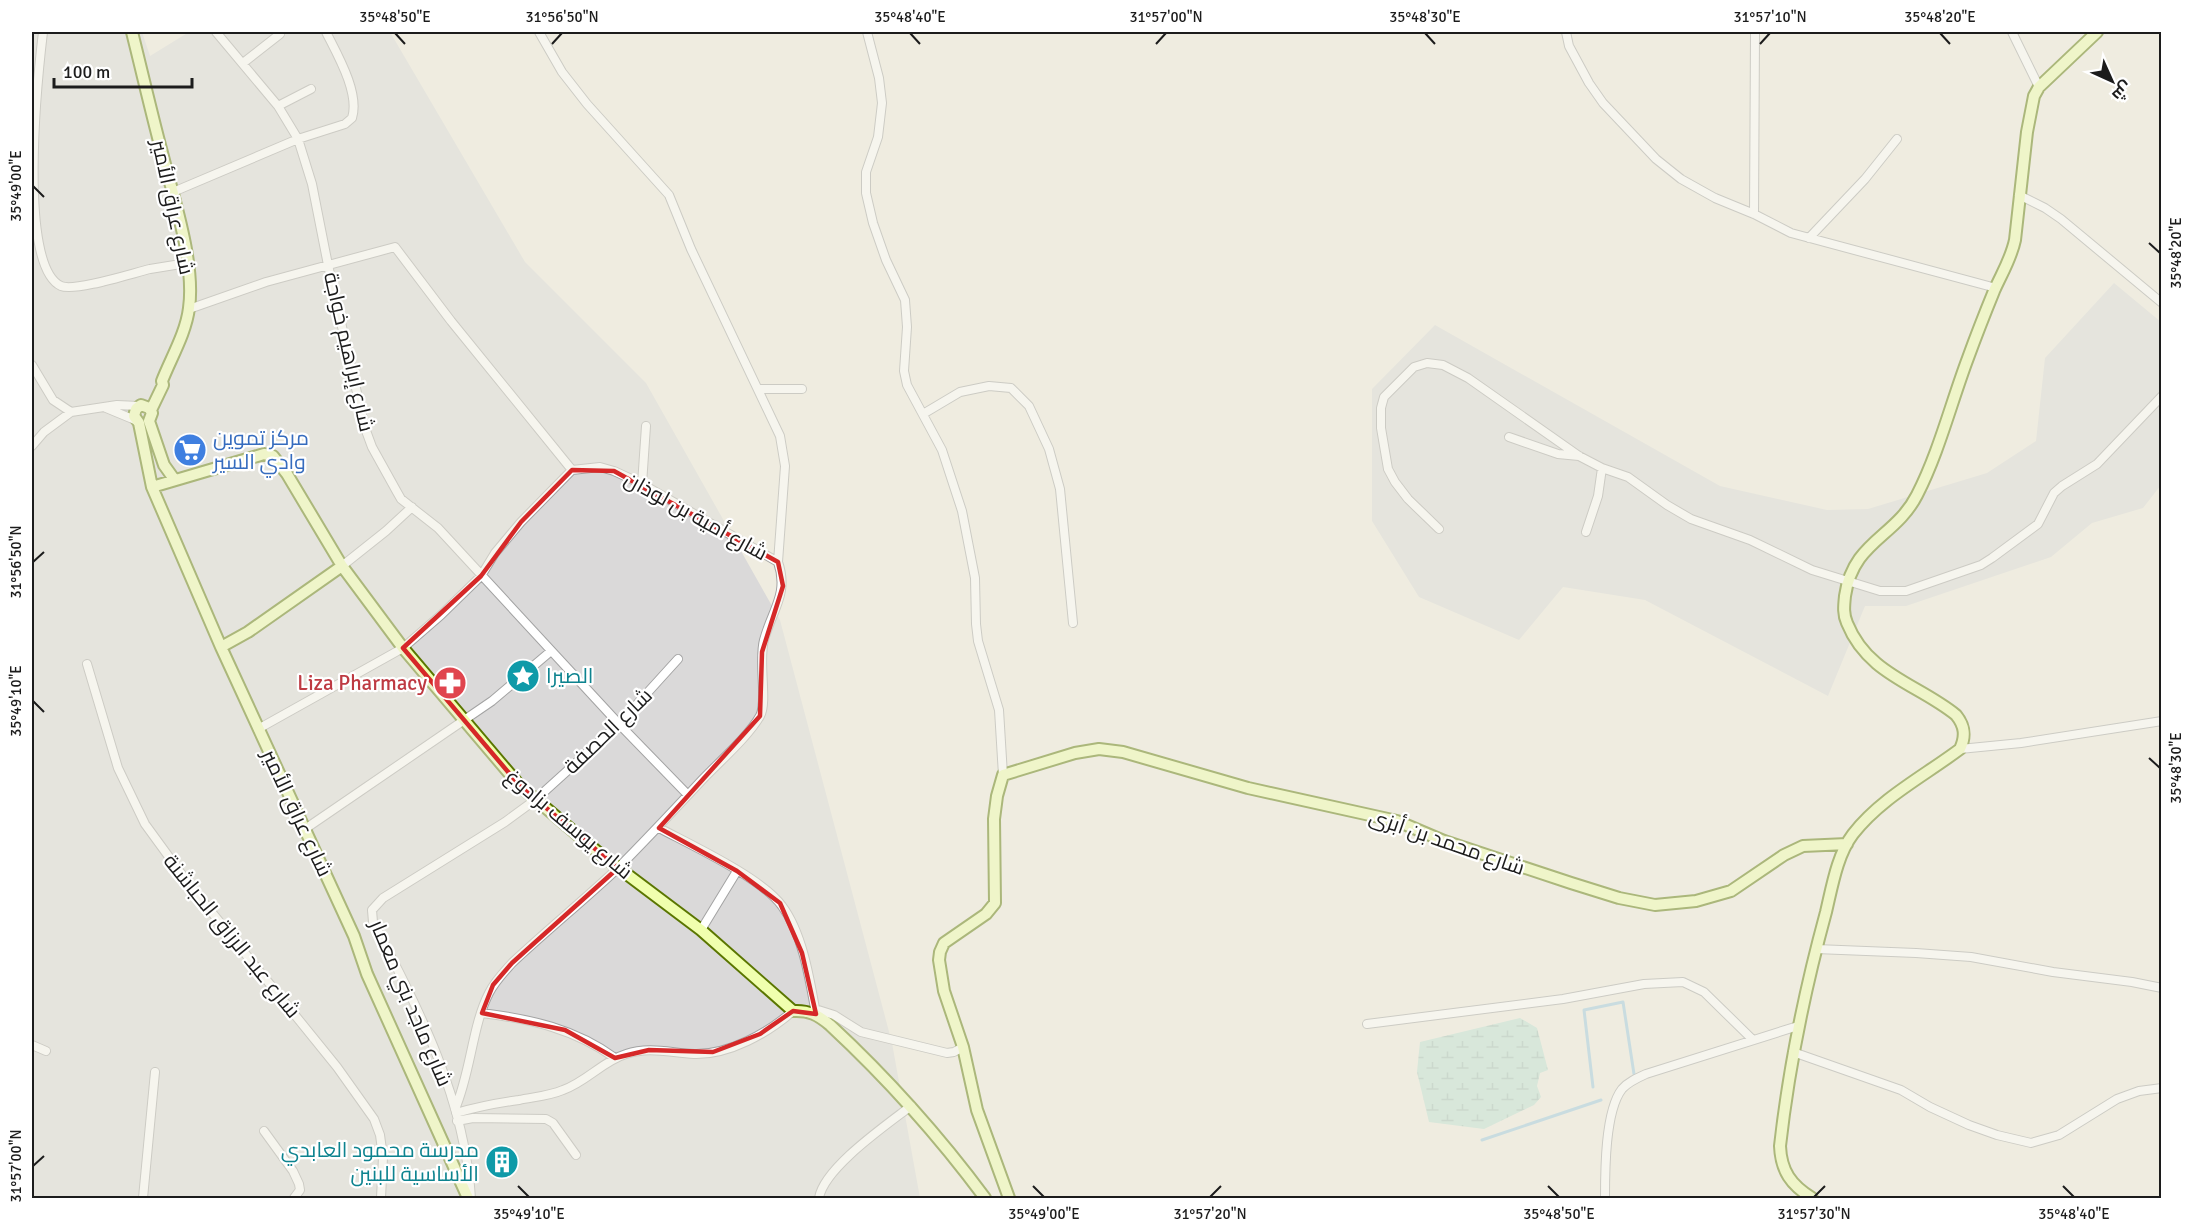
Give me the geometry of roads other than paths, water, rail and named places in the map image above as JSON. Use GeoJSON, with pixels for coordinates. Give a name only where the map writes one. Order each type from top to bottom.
{"type":"FeatureCollection","features":[{"type":"Feature","properties":{"kind":"street"},"geometry":{"type":"LineString","coordinates":[[43,32],[34,115],[34,200],[37,234],[48,273],[56,283],[66,287],[116,279],[150,269],[187,263]]}},
{"type":"Feature","properties":{"kind":"street","name":"شارع عراق الأمير"},"geometry":{"type":"LineString","coordinates":[[132,32],[173,192],[187,263],[189,286],[189,309],[162,381],[163,385],[143,414],[152,487],[221,647],[470,1198]]}},
{"type":"Feature","properties":{"kind":"street","name":"شارع إبراهيم خواجة"},"geometry":{"type":"LineString","coordinates":[[216,32],[278,106],[298,139],[312,184],[365,428],[372,447],[401,499],[438,528],[619,724],[688,795]]}},
{"type":"Feature","properties":{"kind":"street"},"geometry":{"type":"LineString","coordinates":[[173,192],[298,139],[345,124],[352,118],[353,100],[344,69],[326,32]]}},
{"type":"Feature","properties":{"kind":"street"},"geometry":{"type":"LineString","coordinates":[[539,32],[562,72],[587,104],[669,195],[691,249],[780,436],[784,451],[785,480],[778,562]]}},
{"type":"Feature","properties":{"kind":"street"},"geometry":{"type":"LineString","coordinates":[[867,32],[879,78],[882,103],[878,137],[866,171],[866,193],[886,260],[905,300],[907,327],[905,378],[948,465],[970,549],[975,578],[978,640],[999,710],[1003,775],[994,819],[995,903],[986,914],[944,943],[940,952],[944,991],[963,1047],[984,1135],[1009,1198]]}},
{"type":"Feature","properties":{"kind":"street"},"geometry":{"type":"LineString","coordinates":[[1566,32],[1569,46],[1589,83],[1632,136],[1681,179],[1715,198],[1791,233],[1996,288]]}},
{"type":"Feature","properties":{"kind":"street"},"geometry":{"type":"LineString","coordinates":[[1754,214],[1755,32]]}},
{"type":"Feature","properties":{"kind":"street"},"geometry":{"type":"LineString","coordinates":[[2012,32],[2039,87]]}},
{"type":"Feature","properties":{"kind":"street"},"geometry":{"type":"LineString","coordinates":[[1960,749],[1964,730],[1956,715],[1901,682],[1878,665],[1852,634],[1844,614],[1847,581],[1861,555],[1904,514],[1916,498],[1968,357],[1996,288],[2012,256],[2030,114],[2039,87],[2097,32]]}},
{"type":"Feature","properties":{"kind":"street"},"geometry":{"type":"LineString","coordinates":[[243,63],[280,34]]}},
{"type":"Feature","properties":{"kind":"street"},"geometry":{"type":"LineString","coordinates":[[278,106],[311,89]]}},
{"type":"Feature","properties":{"kind":"street"},"geometry":{"type":"LineString","coordinates":[[1809,238],[1865,179],[1897,139]]}},
{"type":"Feature","properties":{"kind":"street"},"geometry":{"type":"LineString","coordinates":[[2019,195],[2061,219],[2162,303]]}},
{"type":"Feature","properties":{"kind":"street"},"geometry":{"type":"LineString","coordinates":[[189,309],[266,282],[395,246],[451,321],[572,470],[520,522],[481,576],[403,648],[258,729]]}},
{"type":"Feature","properties":{"kind":"street"},"geometry":{"type":"LineString","coordinates":[[1440,529],[1408,499],[1395,482],[1388,469],[1383,440],[1381,408],[1384,397],[1414,367],[1427,363],[1450,368],[1579,456],[1602,468],[1628,477],[1666,505],[1701,524],[1750,540],[1812,570],[1880,591],[1906,591],[1981,565],[2038,524],[2054,494],[2062,486],[2097,464],[2162,396]]}},
{"type":"Feature","properties":{"kind":"street"},"geometry":{"type":"LineString","coordinates":[[32,366],[53,400],[71,412]]}},
{"type":"Feature","properties":{"kind":"street"},"geometry":{"type":"LineString","coordinates":[[923,414],[960,392],[988,386],[1011,388],[1029,406],[1048,449],[1058,481],[1073,623]]}},
{"type":"Feature","properties":{"kind":"street"},"geometry":{"type":"LineString","coordinates":[[758,389],[802,389]]}},
{"type":"Feature","properties":{"kind":"street"},"geometry":{"type":"LineString","coordinates":[[32,446],[44,432],[71,412],[123,404],[143,414],[164,465],[174,479],[152,487]]}},
{"type":"Feature","properties":{"kind":"street"},"geometry":{"type":"LineString","coordinates":[[105,407],[143,414]]}},
{"type":"Feature","properties":{"kind":"street"},"geometry":{"type":"LineString","coordinates":[[642,484],[646,426]]}},
{"type":"Feature","properties":{"kind":"street"},"geometry":{"type":"LineString","coordinates":[[1509,437],[1558,454],[1579,456]]}},
{"type":"Feature","properties":{"kind":"street","name":"شارع يوسف بزادوغ"},"geometry":{"type":"LineString","coordinates":[[174,479],[269,454],[287,474],[342,566],[403,648],[464,718],[502,767],[535,800],[618,868],[701,930],[793,1011]]}},
{"type":"Feature","properties":{"kind":"street","name":"شارع أمية بن لوذان"},"geometry":{"type":"LineString","coordinates":[[456,1114],[482,1013],[494,985],[512,963],[618,868],[658,828],[760,716],[764,697],[761,668],[764,639],[783,586],[778,562],[642,484],[614,471],[600,467],[572,470]]}},
{"type":"Feature","properties":{"kind":"street"},"geometry":{"type":"LineString","coordinates":[[1586,532],[1598,496],[1602,468]]}},
{"type":"Feature","properties":{"kind":"street"},"geometry":{"type":"LineString","coordinates":[[221,647],[248,632],[342,566],[412,507]]}},
{"type":"Feature","properties":{"kind":"street"},"geometry":{"type":"LineString","coordinates":[[305,829],[464,718],[501,695],[551,651]]}},
{"type":"Feature","properties":{"kind":"street","name":"شارع الحصفة"},"geometry":{"type":"LineString","coordinates":[[535,800],[619,724],[678,659]]}},
{"type":"Feature","properties":{"kind":"street","name":"شارع عبد الرزاق الحباشنة"},"geometry":{"type":"LineString","coordinates":[[87,664],[118,768],[145,824],[188,883],[338,1067],[374,1119],[380,1134],[384,1157],[381,1198]]}},
{"type":"Feature","properties":{"kind":"street"},"geometry":{"type":"LineString","coordinates":[[1812,1198],[1798,1190],[1782,1165],[1782,1131],[1793,1052],[1816,949],[1847,844],[1856,831],[1881,806],[1960,749],[2021,743],[2162,721]]}},
{"type":"Feature","properties":{"kind":"street","name":"شارع محمد بن أبزى"},"geometry":{"type":"LineString","coordinates":[[1003,775],[1075,753],[1099,749],[1123,752],[1248,788],[1397,821],[1444,841],[1560,880],[1619,898],[1655,905],[1696,901],[1731,891],[1784,855],[1803,846],[1847,844]]}},
{"type":"Feature","properties":{"kind":"street","name":"شارع ماجد بني معمار"},"geometry":{"type":"LineString","coordinates":[[456,1114],[432,1043],[410,992],[373,922],[372,910],[383,898],[505,822],[535,800]]}},
{"type":"Feature","properties":{"kind":"street"},"geometry":{"type":"LineString","coordinates":[[658,828],[737,871],[773,896],[788,914],[802,953],[816,1012],[845,1038],[942,1141],[984,1198]]}},
{"type":"Feature","properties":{"kind":"street"},"geometry":{"type":"LineString","coordinates":[[701,930],[737,871]]}},
{"type":"Feature","properties":{"kind":"street"},"geometry":{"type":"LineString","coordinates":[[1816,949],[1960,956],[2162,988]]}},
{"type":"Feature","properties":{"kind":"street"},"geometry":{"type":"LineString","coordinates":[[1367,1024],[1563,999],[1644,984],[1683,982],[1704,992],[1752,1039]]}},
{"type":"Feature","properties":{"kind":"street"},"geometry":{"type":"LineString","coordinates":[[456,1114],[483,1106],[560,1092],[578,1084],[615,1058],[626,1054],[649,1050],[695,1054],[713,1052],[760,1034],[793,1011],[803,1010],[834,1015],[857,1030],[871,1035],[947,1053],[963,1047]]}},
{"type":"Feature","properties":{"kind":"street"},"geometry":{"type":"LineString","coordinates":[[482,1013],[533,1021],[565,1030],[592,1042],[615,1058]]}},
{"type":"Feature","properties":{"kind":"street"},"geometry":{"type":"LineString","coordinates":[[1605,1198],[1609,1136],[1616,1102],[1624,1087],[1646,1074],[1798,1026]]}},
{"type":"Feature","properties":{"kind":"street"},"geometry":{"type":"LineString","coordinates":[[32,1045],[46,1051]]}},
{"type":"Feature","properties":{"kind":"street"},"geometry":{"type":"LineString","coordinates":[[1793,1052],[1901,1090],[1956,1120],[2021,1142],[2031,1143],[2052,1138],[2117,1099],[2139,1091],[2162,1088]]}},
{"type":"Feature","properties":{"kind":"street"},"geometry":{"type":"LineString","coordinates":[[143,1198],[155,1072]]}},
{"type":"Feature","properties":{"kind":"street"},"geometry":{"type":"LineString","coordinates":[[819,1198],[822,1186],[838,1167],[910,1106]]}},
{"type":"Feature","properties":{"kind":"street"},"geometry":{"type":"LineString","coordinates":[[456,1114],[473,1118],[546,1119],[553,1123],[576,1155]]}},
{"type":"Feature","properties":{"kind":"street"},"geometry":{"type":"LineString","coordinates":[[456,1114],[470,1177],[470,1198]]}},
{"type":"Feature","properties":{"kind":"street"},"geometry":{"type":"LineString","coordinates":[[264,1131],[297,1179],[300,1190],[294,1198]]}},
{"type":"Feature","properties":{"kind":"waterway"},"geometry":{"type":"LineString","coordinates":[[1593,1087],[1584,1010],[1623,1002],[1634,1074]]}},
{"type":"Feature","properties":{"kind":"waterway"},"geometry":{"type":"LineString","coordinates":[[1482,1140],[1601,1100]]}},
{"type":"Feature","properties":{"kind":"place","name":"مركز تموين وادي السير"},"geometry":{"type":"Point","coordinates":[190,450]}},
{"type":"Feature","properties":{"kind":"place","name":"الصيرا"},"geometry":{"type":"Point","coordinates":[523,676]}},
{"type":"Feature","properties":{"kind":"place","name":"Liza Pharmacy"},"geometry":{"type":"Point","coordinates":[450,683]}},
{"type":"Feature","properties":{"kind":"place","name":"مدرسة محمود العابدي الأساسية للبنين"},"geometry":{"type":"Point","coordinates":[502,1162]}}]}
